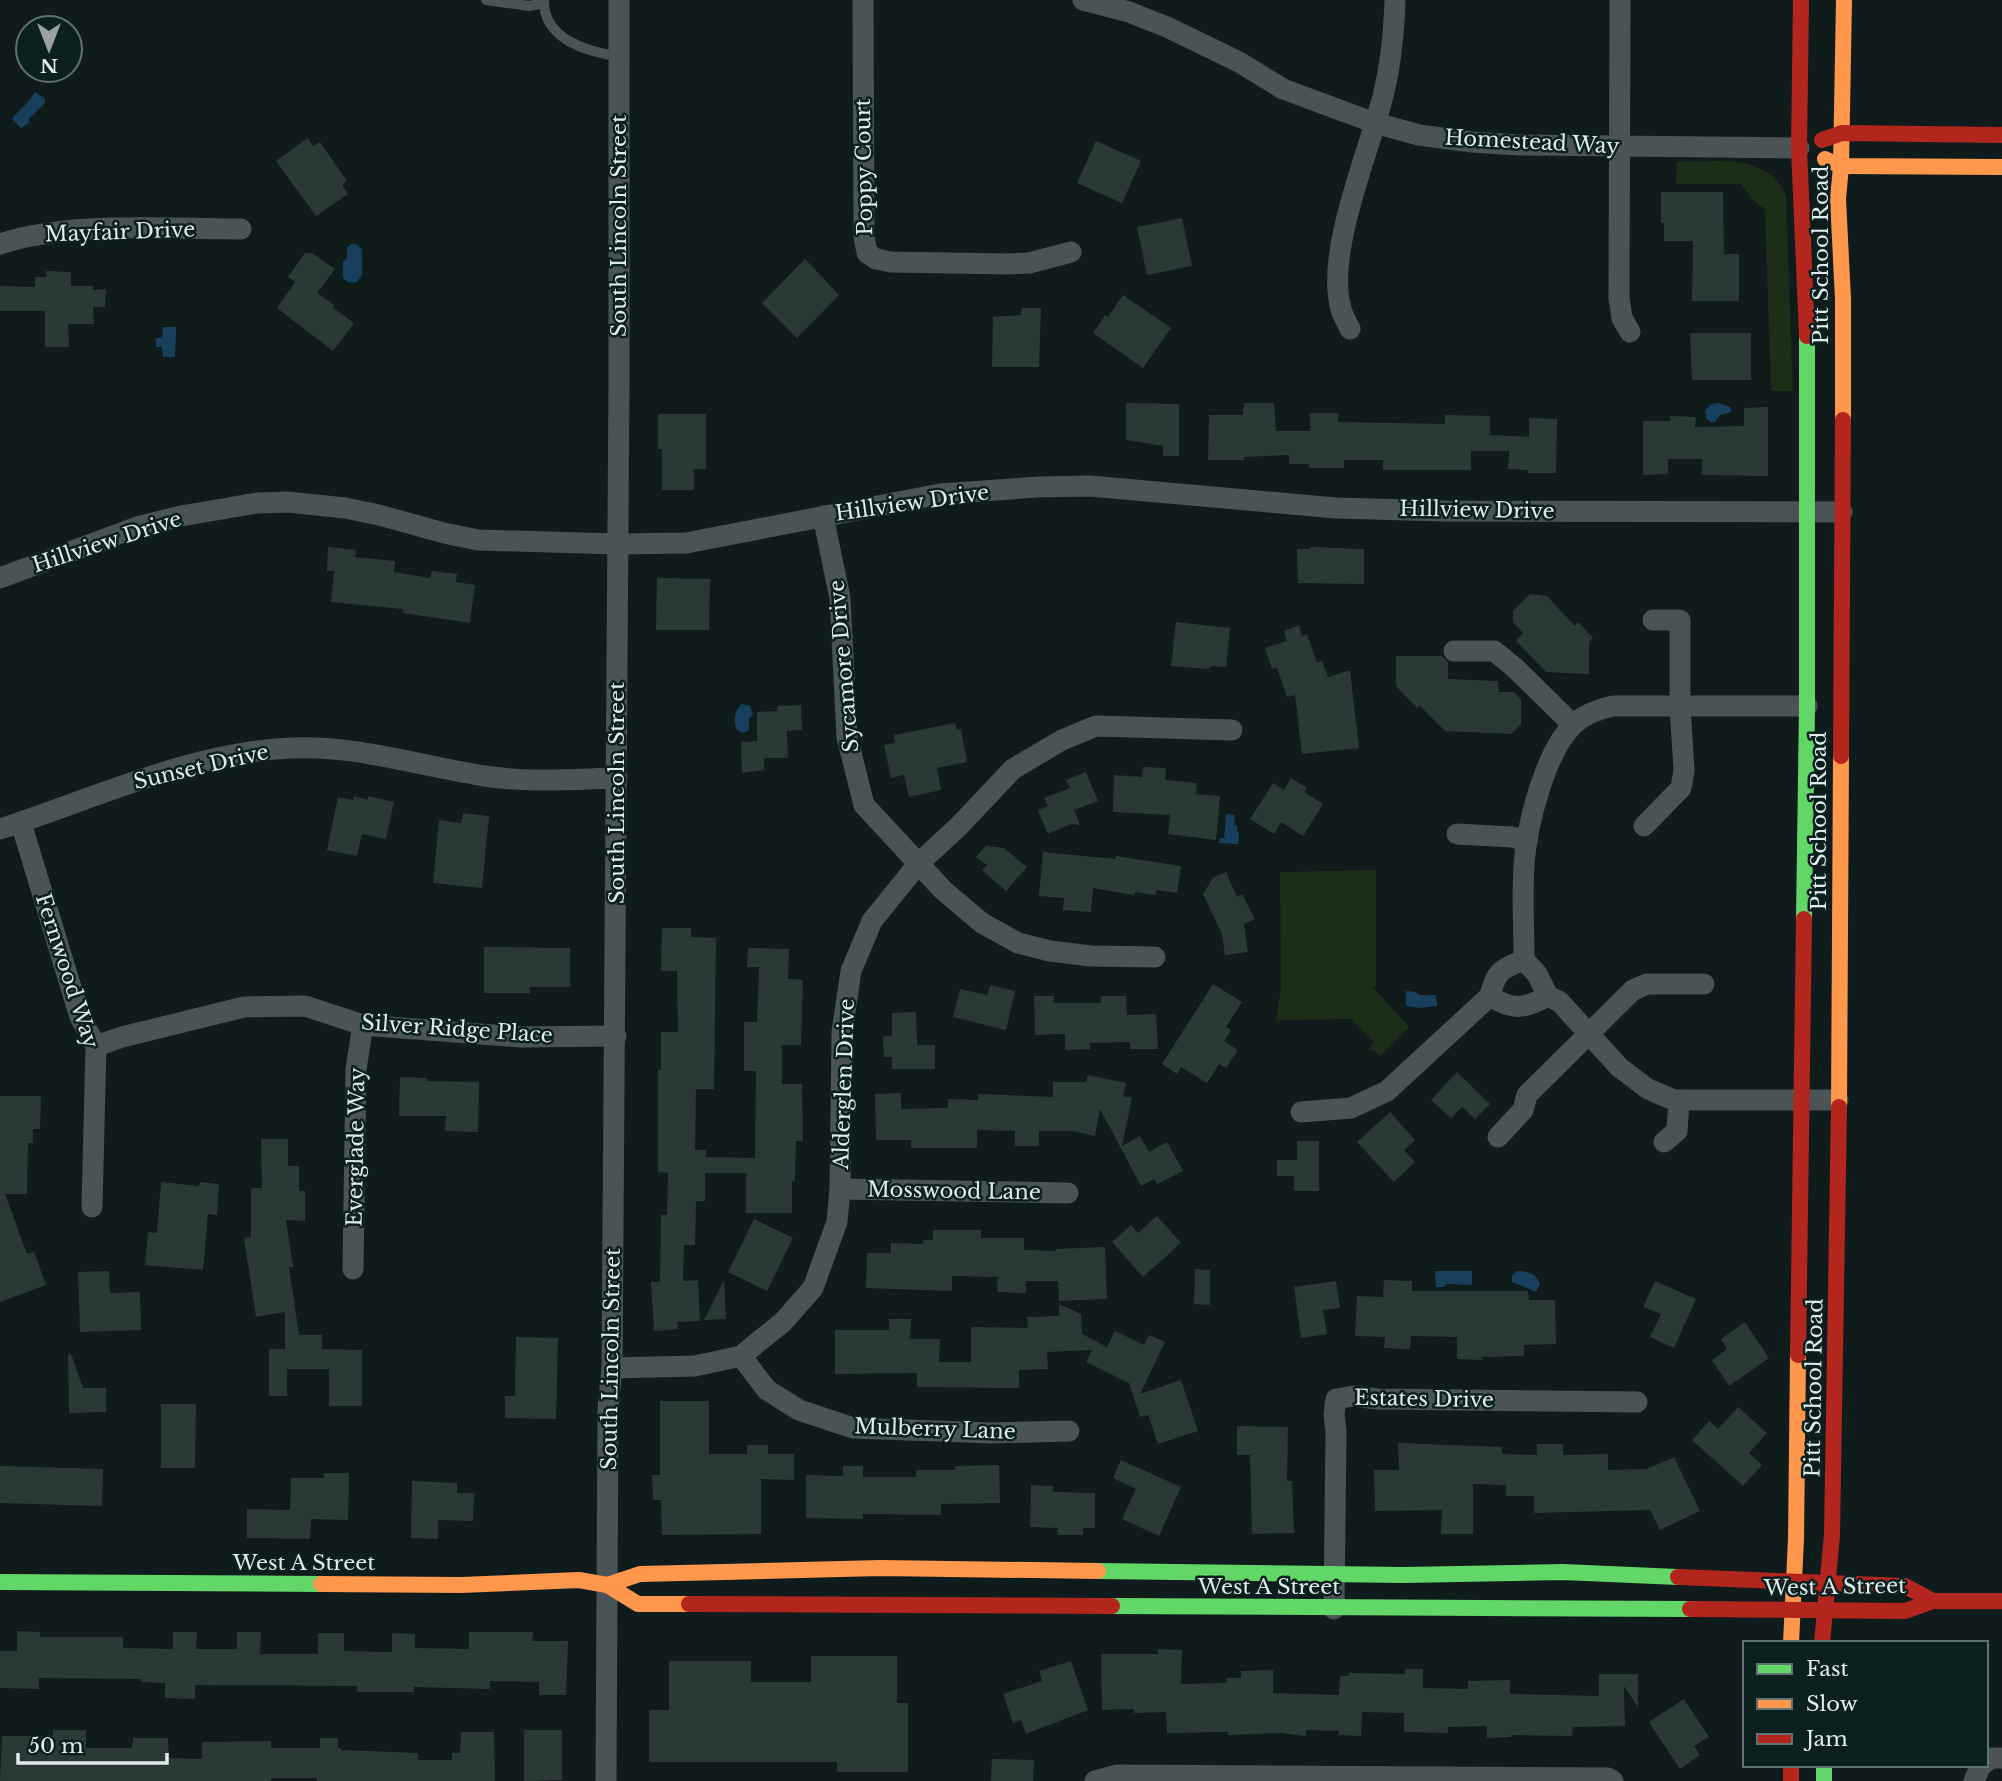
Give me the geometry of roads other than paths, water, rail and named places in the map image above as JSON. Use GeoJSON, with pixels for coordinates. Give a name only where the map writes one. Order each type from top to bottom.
{"type":"FeatureCollection","features":[{"type":"Feature","properties":{"kind":"street","name":"South Lincoln Street"},"geometry":{"type":"LineString","coordinates":[[606,1781],[608,1409],[612,1368],[616,1036],[619,0]]}},
{"type":"Feature","properties":{"kind":"street","name":"Poppy Court"},"geometry":{"type":"LineString","coordinates":[[863,0],[864,236],[867,253],[876,259],[891,262],[1007,264],[1071,252]]}},
{"type":"Feature","properties":{"kind":"street"},"geometry":{"type":"LineString","coordinates":[[1350,329],[1341,308],[1339,283],[1342,246],[1388,73],[1395,0]]}},
{"type":"Feature","properties":{"kind":"street"},"geometry":{"type":"LineString","coordinates":[[1620,0],[1619,298],[1622,318],[1630,332]]}},
{"type":"Feature","properties":{"kind":"street","name":"Pitt School Road"},"geometry":{"type":"LineString","coordinates":[[1791,1641],[1803,1099],[1807,706],[1807,339],[1799,148],[1801,0]]}},
{"type":"Feature","properties":{"kind":"street","name":"Pitt School Road"},"geometry":{"type":"LineString","coordinates":[[1822,1641],[1832,1521],[1838,1100],[1843,299],[1838,199],[1842,166],[1844,0]]}},
{"type":"Feature","properties":{"kind":"street","name":"Homestead Way"},"geometry":{"type":"LineString","coordinates":[[1088,1],[1129,12],[1167,27],[1239,62],[1283,89],[1375,124],[1411,133],[1472,142],[1518,145],[1799,148],[1842,134],[2002,135]]}},
{"type":"Feature","properties":{"kind":"street","name":"Homestead Way"},"geometry":{"type":"LineString","coordinates":[[1799,148],[1842,166],[2002,167]]}},
{"type":"Feature","properties":{"kind":"street","name":"Mayfair Drive"},"geometry":{"type":"LineString","coordinates":[[0,244],[44,233],[76,229],[241,229]]}},
{"type":"Feature","properties":{"kind":"street","name":"Hillview Drive"},"geometry":{"type":"LineString","coordinates":[[0,578],[137,527],[181,516],[257,503],[288,502],[345,508],[478,540],[617,544],[685,543],[940,494],[1090,486],[1336,508],[1842,512]]}},
{"type":"Feature","properties":{"kind":"street","name":"Sycamore Drive"},"geometry":{"type":"LineString","coordinates":[[822,516],[839,598],[847,737],[864,805],[943,890],[982,923],[1018,943],[1050,951],[1091,956],[1155,957]]}},
{"type":"Feature","properties":{"kind":"street"},"geometry":{"type":"LineString","coordinates":[[1644,826],[1681,788],[1684,770],[1680,705],[1680,620],[1653,620]]}},
{"type":"Feature","properties":{"kind":"street"},"geometry":{"type":"LineString","coordinates":[[1454,651],[1494,651],[1573,725]]}},
{"type":"Feature","properties":{"kind":"street"},"geometry":{"type":"LineString","coordinates":[[1807,706],[1612,706],[1599,709],[1573,725],[1555,750],[1527,841],[1524,863],[1524,960],[1537,974],[1548,996],[1560,1002],[1619,1067],[1648,1089],[1679,1100],[1838,1100]]}},
{"type":"Feature","properties":{"kind":"street","name":"Alderglen Drive"},"geometry":{"type":"LineString","coordinates":[[612,1368],[695,1366],[741,1356],[783,1322],[813,1288],[837,1222],[840,1189],[842,1032],[851,971],[872,921],[918,864],[959,826],[1013,769],[1062,740],[1096,726],[1232,730]]}},
{"type":"Feature","properties":{"kind":"street","name":"Sunset Drive"},"geometry":{"type":"LineString","coordinates":[[0,830],[178,769],[255,752],[289,748],[362,751],[488,777],[528,780],[617,778]]}},
{"type":"Feature","properties":{"kind":"street","name":"Fernwood Way"},"geometry":{"type":"LineString","coordinates":[[21,822],[80,1017],[96,1046],[93,1080],[92,1207]]}},
{"type":"Feature","properties":{"kind":"street"},"geometry":{"type":"LineString","coordinates":[[1457,834],[1512,837],[1527,841]]}},
{"type":"Feature","properties":{"kind":"street"},"geometry":{"type":"LineString","coordinates":[[1301,1112],[1351,1108],[1388,1091],[1490,996],[1493,980],[1499,972],[1524,960]]}},
{"type":"Feature","properties":{"kind":"street"},"geometry":{"type":"LineString","coordinates":[[1498,1137],[1523,1110],[1527,1095],[1633,990],[1647,984],[1704,984]]}},
{"type":"Feature","properties":{"kind":"street"},"geometry":{"type":"LineString","coordinates":[[1490,996],[1512,1008],[1525,1006],[1548,996]]}},
{"type":"Feature","properties":{"kind":"street","name":"Silver Ridge Place"},"geometry":{"type":"LineString","coordinates":[[96,1046],[244,1007],[305,1006],[363,1025],[521,1037],[616,1036]]}},
{"type":"Feature","properties":{"kind":"street","name":"Everglade Way"},"geometry":{"type":"LineString","coordinates":[[354,1269],[356,1069],[363,1025]]}},
{"type":"Feature","properties":{"kind":"street"},"geometry":{"type":"LineString","coordinates":[[1664,1142],[1677,1131],[1679,1100]]}},
{"type":"Feature","properties":{"kind":"street","name":"Mosswood Lane"},"geometry":{"type":"LineString","coordinates":[[840,1189],[1069,1193]]}},
{"type":"Feature","properties":{"kind":"street","name":"Mulberry Lane"},"geometry":{"type":"LineString","coordinates":[[741,1356],[767,1390],[788,1404],[853,1428],[992,1433],[1069,1431]]}},
{"type":"Feature","properties":{"kind":"street","name":"Estates Drive"},"geometry":{"type":"LineString","coordinates":[[1334,1609],[1336,1399],[1354,1396],[1377,1399],[1637,1402]]}},
{"type":"Feature","properties":{"kind":"street","name":"West A Street"},"geometry":{"type":"LineString","coordinates":[[607,1585],[640,1574],[881,1568],[1335,1574],[1563,1572],[1905,1586],[1933,1601]]}},
{"type":"Feature","properties":{"kind":"street","name":"West A Street"},"geometry":{"type":"LineString","coordinates":[[0,1582],[461,1585],[579,1580],[607,1585],[638,1604],[1334,1609],[1607,1607],[1905,1611],[1933,1601],[2002,1601]]}},
{"type":"Feature","properties":{"kind":"street"},"geometry":{"type":"LineString","coordinates":[[1095,1780],[1118,1775],[1608,1778],[1613,1781]]}},
{"type":"Feature","properties":{"kind":"lane"},"geometry":{"type":"LineString","coordinates":[[486,0],[529,6],[544,1],[546,16],[556,32],[577,46],[595,53],[618,56]]}},
{"type":"Feature","properties":{"kind":"water"},"geometry":{"type":"Polygon","coordinates":[[[35,92],[45,99],[45,103],[29,119],[29,123],[21,128],[13,117],[35,92]]]}},
{"type":"Feature","properties":{"kind":"water"},"geometry":{"type":"Polygon","coordinates":[[[351,244],[362,249],[362,275],[357,282],[348,282],[343,278],[343,262],[351,244]]]}},
{"type":"Feature","properties":{"kind":"water"},"geometry":{"type":"Polygon","coordinates":[[[163,327],[176,329],[175,357],[163,357],[162,347],[156,347],[156,338],[162,338],[163,327]]]}},
{"type":"Feature","properties":{"kind":"water"},"geometry":{"type":"Polygon","coordinates":[[[1719,403],[1730,407],[1732,412],[1720,415],[1715,422],[1710,422],[1706,418],[1705,410],[1712,404],[1719,403]]]}},
{"type":"Feature","properties":{"kind":"water"},"geometry":{"type":"Polygon","coordinates":[[[742,704],[750,706],[753,714],[749,719],[749,730],[743,733],[737,730],[735,720],[737,710],[742,704]]]}},
{"type":"Feature","properties":{"kind":"water"},"geometry":{"type":"Polygon","coordinates":[[[1226,814],[1235,815],[1234,825],[1239,833],[1238,844],[1219,843],[1220,838],[1224,838],[1226,814]]]}},
{"type":"Feature","properties":{"kind":"water"},"geometry":{"type":"Polygon","coordinates":[[[1406,991],[1419,995],[1436,995],[1437,1006],[1406,1006],[1406,991]]]}},
{"type":"Feature","properties":{"kind":"water"},"geometry":{"type":"Polygon","coordinates":[[[1435,1271],[1472,1271],[1472,1285],[1446,1284],[1444,1287],[1436,1287],[1435,1271]]]}},
{"type":"Feature","properties":{"kind":"water"},"geometry":{"type":"Polygon","coordinates":[[[1517,1271],[1528,1272],[1536,1277],[1540,1284],[1536,1292],[1512,1282],[1512,1275],[1517,1271]]]}}]}
